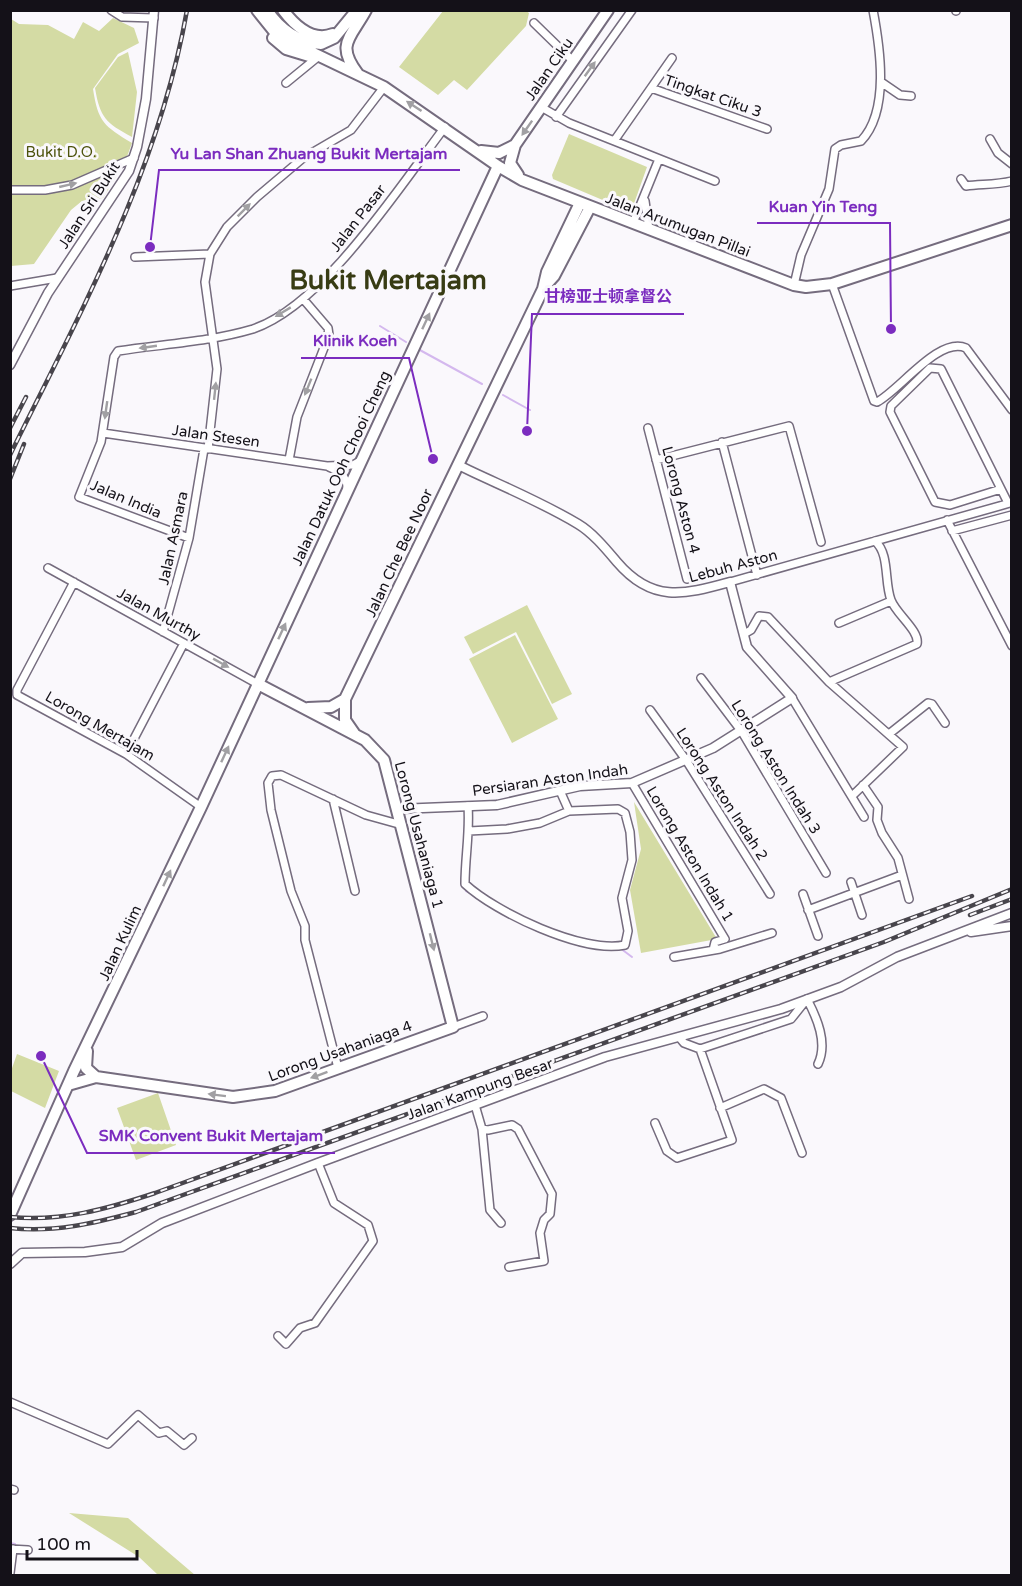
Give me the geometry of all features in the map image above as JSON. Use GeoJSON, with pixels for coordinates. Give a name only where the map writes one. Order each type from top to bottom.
{"type":"FeatureCollection","features":[{"type":"Feature","properties":{"kind":"main road"},"geometry":{"type":"LineString","coordinates":[[250,10],[266,32],[286,49],[297,54],[319,56]]}},
{"type":"Feature","properties":{"kind":"main road"},"geometry":{"type":"LineString","coordinates":[[257,10],[273,30],[310,43],[321,44],[328,42],[341,31],[357,10]]}},
{"type":"Feature","properties":{"kind":"main road"},"geometry":{"type":"LineString","coordinates":[[267,10],[286,35],[319,56]]}},
{"type":"Feature","properties":{"kind":"main road"},"geometry":{"type":"LineString","coordinates":[[284,10],[295,24],[312,34],[328,36],[341,31]]}},
{"type":"Feature","properties":{"kind":"main road"},"geometry":{"type":"LineString","coordinates":[[358,74],[349,62],[345,47],[349,36],[366,10]]}},
{"type":"Feature","properties":{"kind":"main road","name":"Jalan Ciku"},"geometry":{"type":"LineString","coordinates":[[515,145],[608,10]]}},
{"type":"Feature","properties":{"kind":"main road","name":"Jalan Arumugan Pillai"},"geometry":{"type":"LineString","coordinates":[[319,56],[384,87],[445,127],[498,166],[522,180],[794,285],[813,287],[832,284],[1011,225]]}},
{"type":"Feature","properties":{"kind":"main road"},"geometry":{"type":"LineString","coordinates":[[478,150],[499,153],[515,145]]}},
{"type":"Feature","properties":{"kind":"main road"},"geometry":{"type":"LineString","coordinates":[[515,145],[510,163],[522,180]]}},
{"type":"Feature","properties":{"kind":"main road","name":"Jalan Datuk Ooh Chooi Cheng"},"geometry":{"type":"LineString","coordinates":[[258,684],[498,166]]}},
{"type":"Feature","properties":{"kind":"main road","name":"Jalan Che Bee Noor"},"geometry":{"type":"LineString","coordinates":[[345,699],[543,289],[554,276],[585,205]]}},
{"type":"Feature","properties":{"kind":"main road","name":"Lorong Usahaniaga 1"},"geometry":{"type":"LineString","coordinates":[[258,684],[373,745],[384,760],[453,1027]]}},
{"type":"Feature","properties":{"kind":"main road","name":"Jalan Kulim"},"geometry":{"type":"LineString","coordinates":[[10,1215],[68,1085],[258,684]]}},
{"type":"Feature","properties":{"kind":"main road"},"geometry":{"type":"LineString","coordinates":[[302,707],[325,709],[345,699],[345,720],[356,735]]}},
{"type":"Feature","properties":{"kind":"main road","name":"Lorong Usahaniaga 4"},"geometry":{"type":"LineString","coordinates":[[96,1077],[234,1097],[275,1091],[453,1027]]}},
{"type":"Feature","properties":{"kind":"main road"},"geometry":{"type":"LineString","coordinates":[[88,1045],[86,1068],[96,1077]]}},
{"type":"Feature","properties":{"kind":"main road"},"geometry":{"type":"LineString","coordinates":[[68,1085],[96,1077]]}},
{"type":"Feature","properties":{"kind":"street"},"geometry":{"type":"LineString","coordinates":[[111,10],[122,17],[154,14]]}},
{"type":"Feature","properties":{"kind":"street"},"geometry":{"type":"LineString","coordinates":[[794,285],[801,255],[823,209],[829,189],[835,150],[841,145],[864,139],[874,119],[881,82],[881,52],[873,10]]}},
{"type":"Feature","properties":{"kind":"street","name":"Jalan Sri Bukit"},"geometry":{"type":"LineString","coordinates":[[10,365],[57,278],[117,191],[134,158],[146,99],[154,14]]}},
{"type":"Feature","properties":{"kind":"street"},"geometry":{"type":"LineString","coordinates":[[556,117],[630,14]]}},
{"type":"Feature","properties":{"kind":"street"},"geometry":{"type":"LineString","coordinates":[[534,23],[573,61]]}},
{"type":"Feature","properties":{"kind":"street"},"geometry":{"type":"LineString","coordinates":[[286,83],[319,56]]}},
{"type":"Feature","properties":{"kind":"street"},"geometry":{"type":"LineString","coordinates":[[614,141],[672,58]]}},
{"type":"Feature","properties":{"kind":"street"},"geometry":{"type":"LineString","coordinates":[[881,82],[900,95],[911,96]]}},
{"type":"Feature","properties":{"kind":"street"},"geometry":{"type":"LineString","coordinates":[[135,257],[210,254],[227,227],[257,197],[303,158],[351,130],[384,87]]}},
{"type":"Feature","properties":{"kind":"street","name":"Tingkat Ciku 3"},"geometry":{"type":"LineString","coordinates":[[651,88],[767,129]]}},
{"type":"Feature","properties":{"kind":"street"},"geometry":{"type":"LineString","coordinates":[[541,107],[556,117],[715,181]]}},
{"type":"Feature","properties":{"kind":"street","name":"Jalan Pasar"},"geometry":{"type":"LineString","coordinates":[[103,433],[112,364],[118,351],[214,338],[266,323],[304,300],[347,256],[445,127]]}},
{"type":"Feature","properties":{"kind":"street"},"geometry":{"type":"LineString","coordinates":[[990,139],[998,153],[1011,164]]}},
{"type":"Feature","properties":{"kind":"street"},"geometry":{"type":"LineString","coordinates":[[10,190],[45,190],[72,185],[134,158]]}},
{"type":"Feature","properties":{"kind":"street"},"geometry":{"type":"LineString","coordinates":[[633,224],[659,159]]}},
{"type":"Feature","properties":{"kind":"street"},"geometry":{"type":"LineString","coordinates":[[961,178],[966,186],[987,183],[996,186],[1011,182]]}},
{"type":"Feature","properties":{"kind":"street"},"geometry":{"type":"LineString","coordinates":[[645,198],[649,230]]}},
{"type":"Feature","properties":{"kind":"street","name":"Jalan Asmara"},"geometry":{"type":"LineString","coordinates":[[163,632],[189,538],[206,449],[217,369],[205,282],[210,254]]}},
{"type":"Feature","properties":{"kind":"street"},"geometry":{"type":"LineString","coordinates":[[10,286],[57,278]]}},
{"type":"Feature","properties":{"kind":"street"},"geometry":{"type":"LineString","coordinates":[[832,284],[874,401],[882,400],[898,388],[925,361],[939,352],[960,346],[966,348],[1011,410]]}},
{"type":"Feature","properties":{"kind":"street"},"geometry":{"type":"LineString","coordinates":[[289,460],[297,417],[329,335],[328,328],[304,300]]}},
{"type":"Feature","properties":{"kind":"street"},"geometry":{"type":"LineString","coordinates":[[1001,489],[942,505],[936,502],[890,412],[897,401],[930,368],[941,369],[1010,503]]}},
{"type":"Feature","properties":{"kind":"street"},"geometry":{"type":"LineString","coordinates":[[656,460],[789,426],[821,543]]}},
{"type":"Feature","properties":{"kind":"street","name":"Lorong Aston 4"},"geometry":{"type":"LineString","coordinates":[[648,428],[687,579]]}},
{"type":"Feature","properties":{"kind":"street","name":"Jalan Stesen"},"geometry":{"type":"LineString","coordinates":[[103,433],[327,466],[353,465],[361,460]]}},
{"type":"Feature","properties":{"kind":"street","name":"Jalan India"},"geometry":{"type":"LineString","coordinates":[[103,433],[79,497],[189,538]]}},
{"type":"Feature","properties":{"kind":"street"},"geometry":{"type":"LineString","coordinates":[[722,442],[757,575]]}},
{"type":"Feature","properties":{"kind":"street","name":"Lebuh Aston"},"geometry":{"type":"LineString","coordinates":[[458,465],[579,525],[629,576],[648,589],[668,593],[694,592],[1010,503]]}},
{"type":"Feature","properties":{"kind":"street"},"geometry":{"type":"LineString","coordinates":[[327,466],[345,477],[346,492]]}},
{"type":"Feature","properties":{"kind":"street"},"geometry":{"type":"LineString","coordinates":[[952,531],[1011,514]]}},
{"type":"Feature","properties":{"kind":"street"},"geometry":{"type":"LineString","coordinates":[[946,520],[1011,646]]}},
{"type":"Feature","properties":{"kind":"street"},"geometry":{"type":"LineString","coordinates":[[829,682],[917,644],[916,633],[899,616],[891,601],[882,553],[874,541]]}},
{"type":"Feature","properties":{"kind":"street","name":"Jalan Murthy"},"geometry":{"type":"LineString","coordinates":[[48,568],[258,684]]}},
{"type":"Feature","properties":{"kind":"street","name":"Lorong Mertajam"},"geometry":{"type":"LineString","coordinates":[[74,582],[17,690],[18,695],[126,753],[201,807]]}},
{"type":"Feature","properties":{"kind":"street"},"geometry":{"type":"LineString","coordinates":[[730,582],[747,647],[792,698],[864,817]]}},
{"type":"Feature","properties":{"kind":"street"},"geometry":{"type":"LineString","coordinates":[[839,623],[891,601]]}},
{"type":"Feature","properties":{"kind":"street"},"geometry":{"type":"LineString","coordinates":[[744,634],[751,630],[759,616],[768,617],[829,682],[903,747],[852,796]]}},
{"type":"Feature","properties":{"kind":"street"},"geometry":{"type":"LineString","coordinates":[[126,753],[184,643]]}},
{"type":"Feature","properties":{"kind":"street","name":"Lorong Aston Indah 3"},"geometry":{"type":"LineString","coordinates":[[701,678],[742,732],[826,873]]}},
{"type":"Feature","properties":{"kind":"street","name":"Persiaran Aston Indah"},"geometry":{"type":"LineString","coordinates":[[398,809],[497,804],[561,793],[595,784],[632,783],[686,760],[742,732],[792,698]]}},
{"type":"Feature","properties":{"kind":"street"},"geometry":{"type":"LineString","coordinates":[[890,734],[928,703],[932,704],[945,723]]}},
{"type":"Feature","properties":{"kind":"street","name":"Lorong Aston Indah 2"},"geometry":{"type":"LineString","coordinates":[[650,710],[686,760],[770,894]]}},
{"type":"Feature","properties":{"kind":"street"},"geometry":{"type":"LineString","coordinates":[[338,1068],[305,940],[305,926],[291,891],[271,810],[268,783],[272,776],[281,776],[366,815],[402,825]]}},
{"type":"Feature","properties":{"kind":"street","name":"Lorong Aston Indah 1"},"geometry":{"type":"LineString","coordinates":[[632,783],[725,939],[715,942],[713,950]]}},
{"type":"Feature","properties":{"kind":"street"},"geometry":{"type":"LineString","coordinates":[[864,785],[878,807],[878,820],[882,833],[895,852],[909,900]]}},
{"type":"Feature","properties":{"kind":"street"},"geometry":{"type":"LineString","coordinates":[[561,793],[569,812]]}},
{"type":"Feature","properties":{"kind":"street"},"geometry":{"type":"LineString","coordinates":[[333,800],[356,891]]}},
{"type":"Feature","properties":{"kind":"street"},"geometry":{"type":"LineString","coordinates":[[468,806],[470,831],[465,884],[476,894],[553,934],[601,947],[625,945],[628,931],[622,898],[632,860],[630,832],[625,813],[618,809],[569,812],[540,823],[470,831]]}},
{"type":"Feature","properties":{"kind":"street"},"geometry":{"type":"LineString","coordinates":[[808,910],[902,875]]}},
{"type":"Feature","properties":{"kind":"street"},"geometry":{"type":"LineString","coordinates":[[851,882],[862,915]]}},
{"type":"Feature","properties":{"kind":"street"},"geometry":{"type":"LineString","coordinates":[[802,894],[818,936]]}},
{"type":"Feature","properties":{"kind":"street","name":"Jalan Kampung Besar"},"geometry":{"type":"LineString","coordinates":[[10,1264],[22,1253],[85,1252],[122,1247],[171,1219],[318,1163],[605,1057],[679,1037],[841,987],[897,957],[1011,914]]}},
{"type":"Feature","properties":{"kind":"street","name":"Jalan Kampung Besar"},"geometry":{"type":"LineString","coordinates":[[962,933],[1011,926]]}},
{"type":"Feature","properties":{"kind":"street"},"geometry":{"type":"LineString","coordinates":[[674,957],[713,950],[772,933]]}},
{"type":"Feature","properties":{"kind":"street"},"geometry":{"type":"LineString","coordinates":[[679,1037],[684,1043],[700,1049],[791,1019],[807,999],[820,1030],[821,1058],[818,1064]]}},
{"type":"Feature","properties":{"kind":"street","name":"Lorong Usahaniaga 4"},"geometry":{"type":"LineString","coordinates":[[453,1027],[483,1016]]}},
{"type":"Feature","properties":{"kind":"street"},"geometry":{"type":"LineString","coordinates":[[655,1123],[667,1150],[677,1158],[732,1140],[700,1049]]}},
{"type":"Feature","properties":{"kind":"street"},"geometry":{"type":"LineString","coordinates":[[720,1108],[764,1089],[776,1093],[781,1098],[802,1153]]}},
{"type":"Feature","properties":{"kind":"street"},"geometry":{"type":"LineString","coordinates":[[475,1105],[482,1129],[490,1210],[501,1223]]}},
{"type":"Feature","properties":{"kind":"street"},"geometry":{"type":"LineString","coordinates":[[482,1129],[512,1125],[519,1129],[552,1194],[550,1214],[544,1220],[540,1233],[544,1261],[509,1267]]}},
{"type":"Feature","properties":{"kind":"street"},"geometry":{"type":"LineString","coordinates":[[278,1336],[286,1344],[300,1328],[315,1323],[374,1241],[368,1225],[334,1203],[318,1163]]}},
{"type":"Feature","properties":{"kind":"street"},"geometry":{"type":"LineString","coordinates":[[10,1402],[108,1444],[138,1415],[159,1433],[167,1431],[184,1445],[192,1438]]}},
{"type":"Feature","properties":{"kind":"street"},"geometry":{"type":"LineString","coordinates":[[10,1573],[12,1549],[28,1550]]}},
{"type":"Feature","properties":{"kind":"green space"},"geometry":{"type":"Polygon","coordinates":[[[525,10],[529,13],[526,26],[467,90],[454,80],[438,95],[399,67],[443,11],[525,10]]]}},
{"type":"Feature","properties":{"kind":"green space","name":"Bukit D.O."},"geometry":{"type":"Polygon","coordinates":[[[113,18],[134,28],[139,43],[118,54],[93,89],[97,109],[104,122],[132,143],[125,162],[103,198],[82,201],[71,210],[34,264],[11,266],[11,19],[19,24],[48,25],[74,39],[83,22],[99,31],[113,18]]]}},
{"type":"Feature","properties":{"kind":"green space"},"geometry":{"type":"Polygon","coordinates":[[[128,52],[137,92],[132,137],[116,128],[102,113],[95,88],[118,57],[128,52]]]}},
{"type":"Feature","properties":{"kind":"green space"},"geometry":{"type":"Polygon","coordinates":[[[569,134],[647,167],[631,212],[553,179],[552,175],[569,134]]]}},
{"type":"Feature","properties":{"kind":"green space"},"geometry":{"type":"Polygon","coordinates":[[[527,605],[572,694],[552,704],[516,632],[473,654],[464,637],[527,605]]]}},
{"type":"Feature","properties":{"kind":"green space"},"geometry":{"type":"Polygon","coordinates":[[[515,635],[558,719],[512,743],[469,659],[515,635]]]}},
{"type":"Feature","properties":{"kind":"green space"},"geometry":{"type":"Polygon","coordinates":[[[634,802],[717,939],[641,953],[630,890],[641,849],[634,802]]]}},
{"type":"Feature","properties":{"kind":"green space"},"geometry":{"type":"Polygon","coordinates":[[[17,1054],[59,1071],[45,1108],[11,1091],[11,1071],[17,1054]]]}},
{"type":"Feature","properties":{"kind":"green space"},"geometry":{"type":"Polygon","coordinates":[[[158,1093],[176,1145],[136,1160],[117,1108],[158,1093]]]}},
{"type":"Feature","properties":{"kind":"green space"},"geometry":{"type":"Polygon","coordinates":[[[69,1513],[128,1518],[195,1575],[158,1575],[139,1557],[69,1513]]]}},
{"type":"Feature","properties":{"kind":"waterway"},"geometry":{"type":"LineString","coordinates":[[380,326],[406,342]]}},
{"type":"Feature","properties":{"kind":"waterway"},"geometry":{"type":"LineString","coordinates":[[418,349],[482,384]]}},
{"type":"Feature","properties":{"kind":"waterway"},"geometry":{"type":"LineString","coordinates":[[503,395],[530,410]]}},
{"type":"Feature","properties":{"kind":"waterway"},"geometry":{"type":"LineString","coordinates":[[466,891],[473,894]]}},
{"type":"Feature","properties":{"kind":"waterway"},"geometry":{"type":"LineString","coordinates":[[620,948],[632,957]]}},
{"type":"Feature","properties":{"kind":"waterway"},"geometry":{"type":"LineString","coordinates":[[10,1543],[15,1544]]}},
{"type":"Feature","properties":{"kind":"railway"},"geometry":{"type":"LineString","coordinates":[[10,455],[90,293],[137,183],[158,127],[187,10]]}},
{"type":"Feature","properties":{"kind":"railway"},"geometry":{"type":"LineString","coordinates":[[10,428],[26,397]]}},
{"type":"Feature","properties":{"kind":"railway"},"geometry":{"type":"LineString","coordinates":[[10,479],[24,444]]}},
{"type":"Feature","properties":{"kind":"railway"},"geometry":{"type":"LineString","coordinates":[[10,1228],[58,1228],[136,1212],[884,942],[1012,889]]}},
{"type":"Feature","properties":{"kind":"railway"},"geometry":{"type":"LineString","coordinates":[[10,1217],[66,1216],[155,1193],[972,896]]}},
{"type":"Feature","properties":{"kind":"railway"},"geometry":{"type":"LineString","coordinates":[[970,915],[1012,899]]}},
{"type":"Feature","properties":{"kind":"place","name":"Yu Lan Shan Zhuang Bukit Mertajam"},"geometry":{"type":"Point","coordinates":[150,247]}},
{"type":"Feature","properties":{"kind":"place","name":"Kuan Yin Teng"},"geometry":{"type":"Point","coordinates":[891,329]}},
{"type":"Feature","properties":{"kind":"place","name":"甘榜亚士顿拿督公"},"geometry":{"type":"Point","coordinates":[527,431]}},
{"type":"Feature","properties":{"kind":"place","name":"Klinik Koeh"},"geometry":{"type":"Point","coordinates":[433,459]}},
{"type":"Feature","properties":{"kind":"place","name":"SMK Convent Bukit Mertajam"},"geometry":{"type":"Point","coordinates":[41,1056]}},
{"type":"Feature","properties":{"kind":"district","name":"Bukit Mertajam"},"geometry":{"type":"Point","coordinates":[388,280]}}]}
